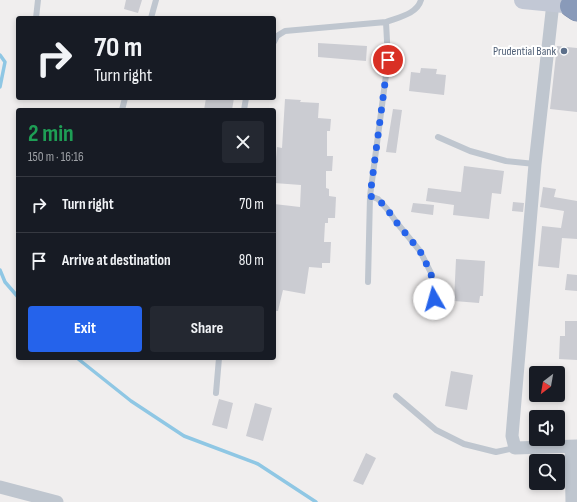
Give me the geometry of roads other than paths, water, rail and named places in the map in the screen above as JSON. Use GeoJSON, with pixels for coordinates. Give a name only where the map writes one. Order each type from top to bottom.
{"type":"FeatureCollection","features":[{"type":"Feature","properties":{"kind":"street"},"geometry":{"type":"LineString","coordinates":[[523,0],[570,4],[535,164],[512,436],[516,448],[574,447],[572,502]]}},
{"type":"Feature","properties":{"kind":"street"},"geometry":{"type":"LineString","coordinates":[[0,487],[57,502]]}},
{"type":"Feature","properties":{"kind":"lane"},"geometry":{"type":"LineString","coordinates":[[36,16],[38,0]]}},
{"type":"Feature","properties":{"kind":"lane"},"geometry":{"type":"LineString","coordinates":[[152,16],[156,0]]}},
{"type":"Feature","properties":{"kind":"lane"},"geometry":{"type":"LineString","coordinates":[[276,39],[285,31],[386,22],[409,14],[416,9],[421,0]]}},
{"type":"Feature","properties":{"kind":"lane"},"geometry":{"type":"LineString","coordinates":[[368,282],[370,196],[388,60],[386,22]]}},
{"type":"Feature","properties":{"kind":"lane"},"geometry":{"type":"LineString","coordinates":[[438,137],[470,151],[506,161],[535,164]]}},
{"type":"Feature","properties":{"kind":"lane"},"geometry":{"type":"LineString","coordinates":[[370,196],[378,199],[420,251],[431,273],[434,299]]}},
{"type":"Feature","properties":{"kind":"lane"},"geometry":{"type":"LineString","coordinates":[[216,393],[219,360]]}},
{"type":"Feature","properties":{"kind":"lane"},"geometry":{"type":"LineString","coordinates":[[396,396],[436,430],[464,444],[496,452],[516,448]]}},
{"type":"Feature","properties":{"kind":"waterway"},"geometry":{"type":"LineString","coordinates":[[0,55],[5,62],[0,87]]}},
{"type":"Feature","properties":{"kind":"waterway"},"geometry":{"type":"LineString","coordinates":[[0,270],[5,282],[16,295]]}},
{"type":"Feature","properties":{"kind":"waterway"},"geometry":{"type":"LineString","coordinates":[[80,360],[131,401],[184,436],[258,464],[316,502]]}},
{"type":"Feature","properties":{"kind":"place","name":"Prudential Bank"},"geometry":{"type":"Point","coordinates":[564,51]}}]}
